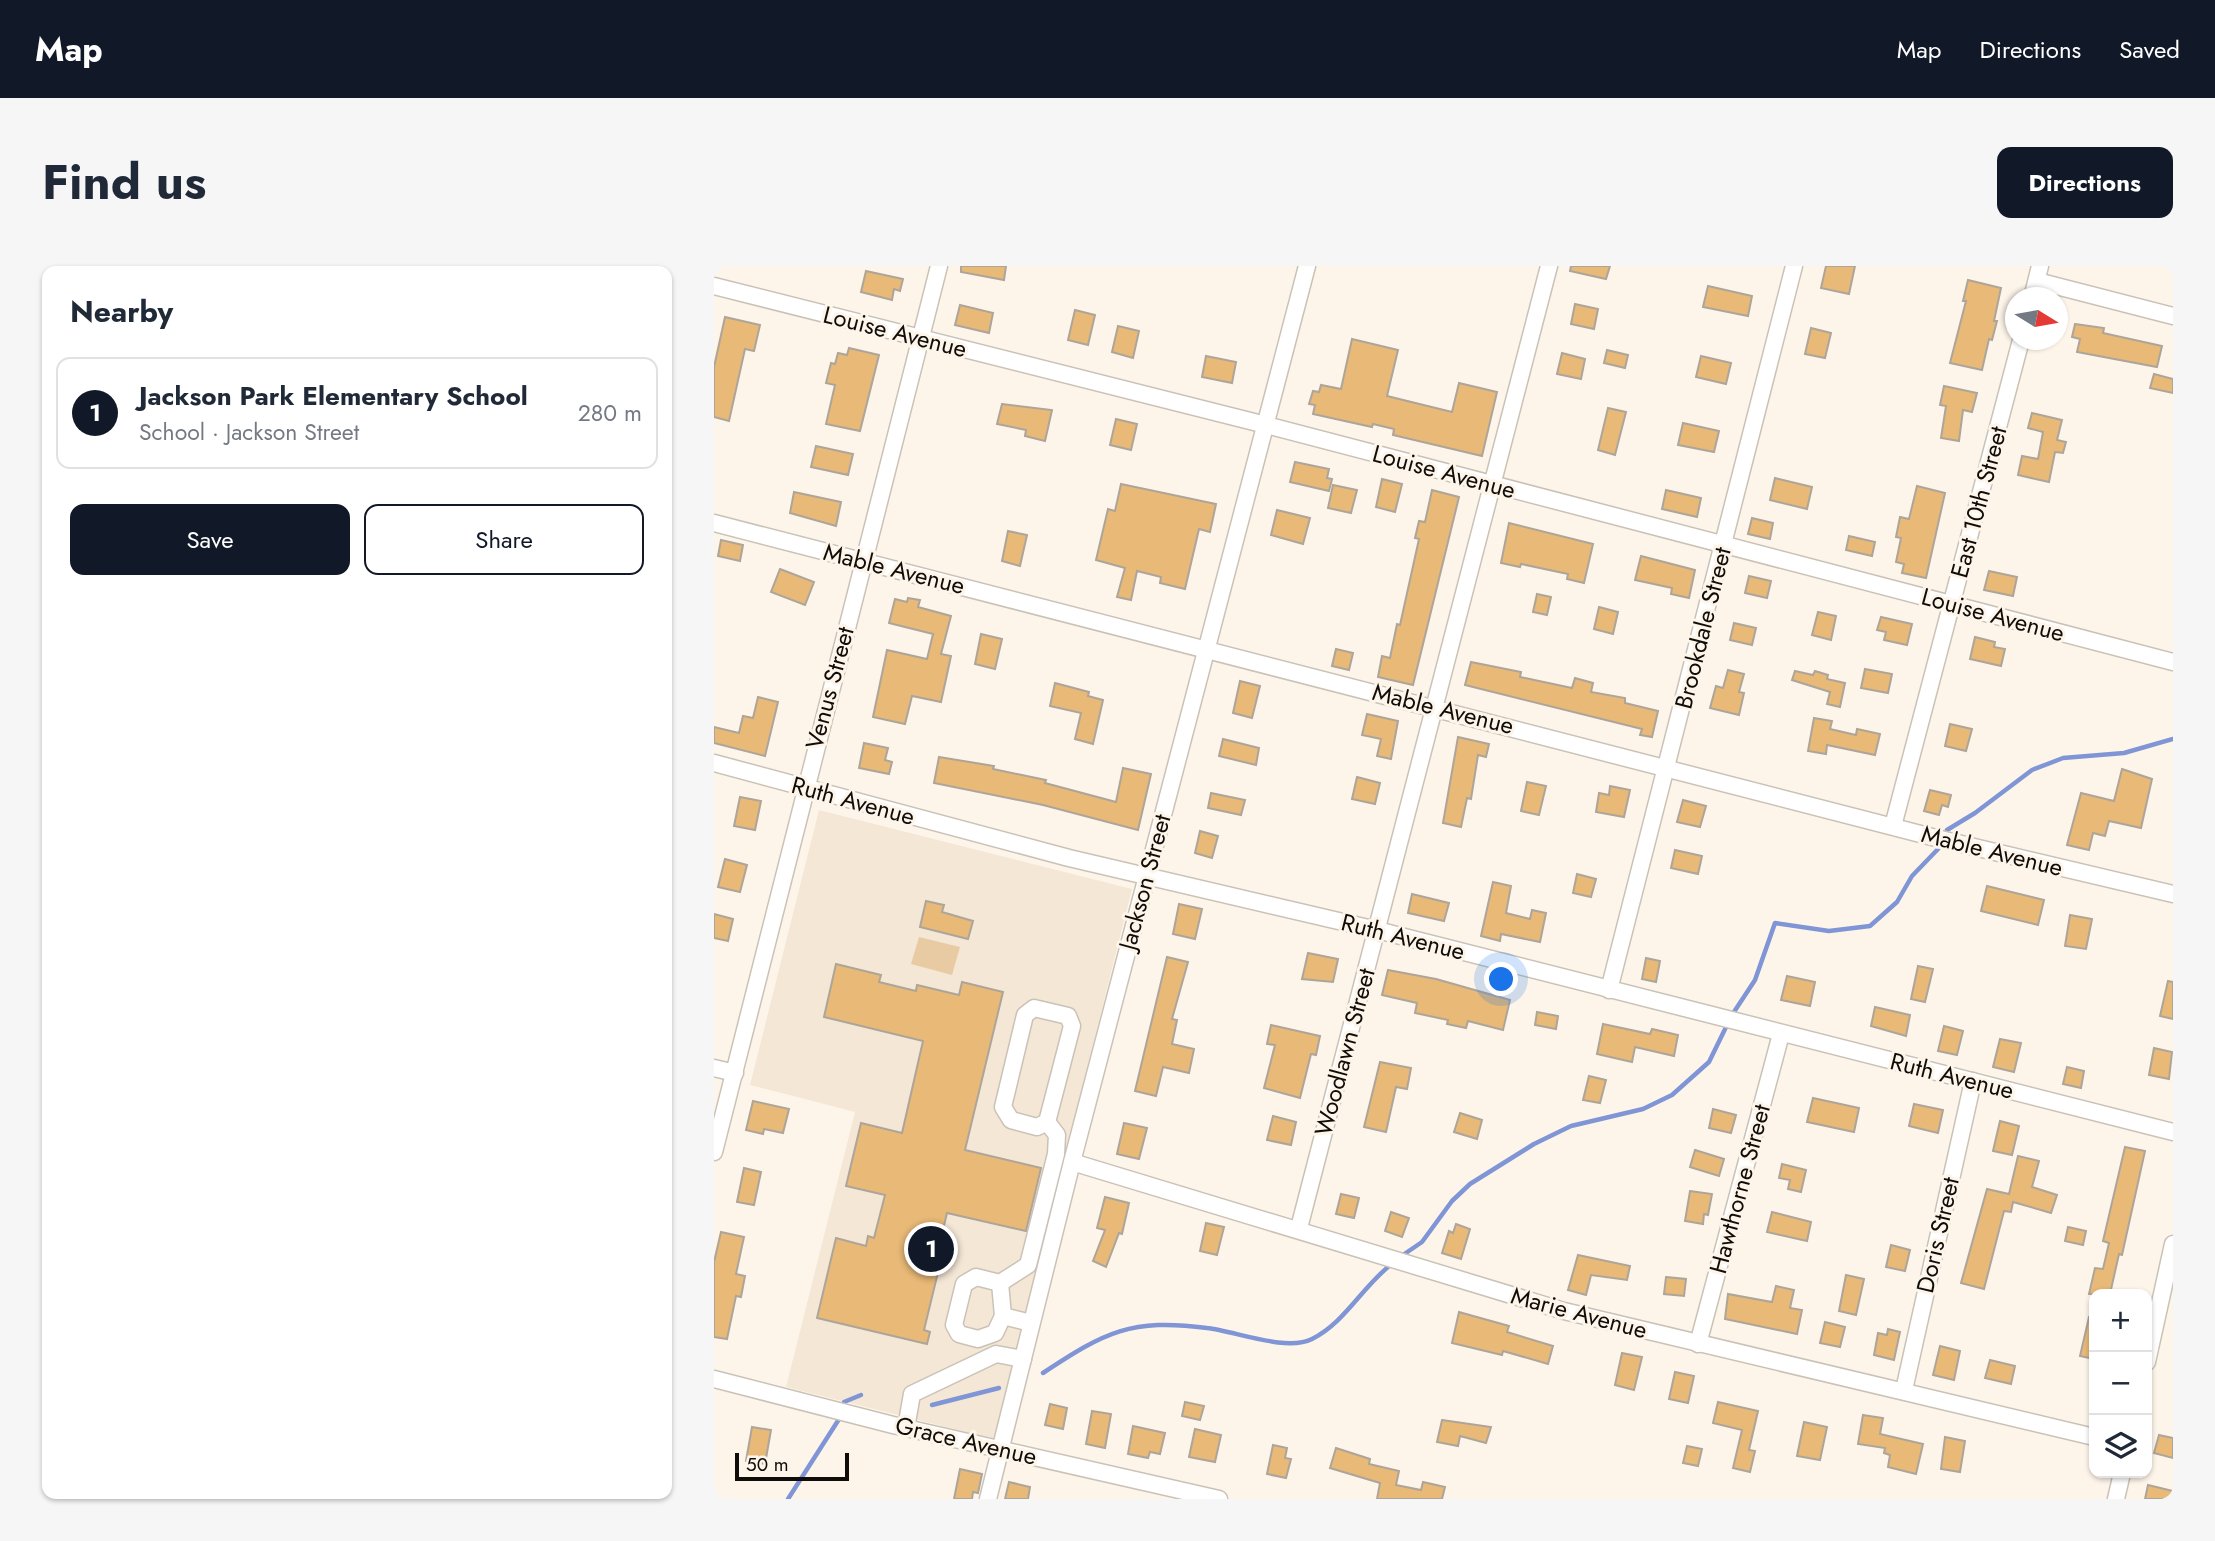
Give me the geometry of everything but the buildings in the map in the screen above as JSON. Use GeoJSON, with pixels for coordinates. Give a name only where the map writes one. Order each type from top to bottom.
{"type":"FeatureCollection","features":[{"type":"Feature","properties":{"kind":"street","name":"Venus Street"},"geometry":{"type":"LineString","coordinates":[[714,1152],[939,266]]}},
{"type":"Feature","properties":{"kind":"street","name":"Jackson Street"},"geometry":{"type":"LineString","coordinates":[[988,1499],[1072,1162],[1307,266]]}},
{"type":"Feature","properties":{"kind":"street","name":"Woodlawn Street"},"geometry":{"type":"LineString","coordinates":[[1299,1228],[1437,707],[1549,266]]}},
{"type":"Feature","properties":{"kind":"street","name":"Brookdale Street"},"geometry":{"type":"LineString","coordinates":[[1609,990],[1668,768],[1794,266]]}},
{"type":"Feature","properties":{"kind":"street"},"geometry":{"type":"LineString","coordinates":[[2038,273],[2173,316]]}},
{"type":"Feature","properties":{"kind":"street","name":"Louise Avenue"},"geometry":{"type":"LineString","coordinates":[[714,286],[1724,543],[2173,662]]}},
{"type":"Feature","properties":{"kind":"street","name":"East 10th Street"},"geometry":{"type":"LineString","coordinates":[[1893,826],[2018,350]]}},
{"type":"Feature","properties":{"kind":"street","name":"Mable Avenue"},"geometry":{"type":"LineString","coordinates":[[714,523],[1893,826],[2173,894]]}},
{"type":"Feature","properties":{"kind":"street","name":"Ruth Avenue"},"geometry":{"type":"LineString","coordinates":[[714,763],[1069,858],[1147,874],[1377,930],[2173,1132]]}},
{"type":"Feature","properties":{"kind":"street"},"geometry":{"type":"LineString","coordinates":[[1000,1283],[1003,1316],[995,1333],[987,1338],[967,1339],[959,1334],[954,1325],[964,1284],[976,1277],[1000,1283],[1028,1265],[1056,1154],[1052,1128],[1072,1026],[1068,1016],[1034,1008],[1025,1015],[1003,1107],[1011,1120],[1052,1128],[1079,1136]]}},
{"type":"Feature","properties":{"kind":"street","name":"Hawthorne Street"},"geometry":{"type":"LineString","coordinates":[[1698,1344],[1781,1034]]}},
{"type":"Feature","properties":{"kind":"street"},"geometry":{"type":"LineString","coordinates":[[714,1068],[735,1073]]}},
{"type":"Feature","properties":{"kind":"street","name":"Doris Street"},"geometry":{"type":"LineString","coordinates":[[1904,1390],[1973,1081]]}},
{"type":"Feature","properties":{"kind":"street","name":"Marie Avenue"},"geometry":{"type":"LineString","coordinates":[[1072,1162],[1299,1228],[1564,1311],[2089,1436]]}},
{"type":"Feature","properties":{"kind":"street"},"geometry":{"type":"LineString","coordinates":[[2149,1352],[2173,1244]]}},
{"type":"Feature","properties":{"kind":"street"},"geometry":{"type":"LineString","coordinates":[[1003,1316],[1031,1323]]}},
{"type":"Feature","properties":{"kind":"street"},"geometry":{"type":"LineString","coordinates":[[906,1428],[912,1394],[996,1354],[1023,1359]]}},
{"type":"Feature","properties":{"kind":"street","name":"Grace Avenue"},"geometry":{"type":"LineString","coordinates":[[714,1379],[906,1428],[1219,1499]]}},
{"type":"Feature","properties":{"kind":"street"},"geometry":{"type":"LineString","coordinates":[[2116,1499],[2121,1478]]}},
{"type":"Feature","properties":{"kind":"shaded area"},"geometry":{"type":"Polygon","coordinates":[[[819,810],[1132,889],[994,1439],[786,1387],[855,1112],[750,1085],[819,810]]]}},
{"type":"Feature","properties":{"kind":"shaded area"},"geometry":{"type":"Polygon","coordinates":[[[919,937],[960,947],[952,975],[911,964],[919,937]]]}},
{"type":"Feature","properties":{"kind":"waterway"},"geometry":{"type":"LineString","coordinates":[[1947,830],[1975,813],[2032,770],[2063,758],[2124,753],[2173,739]]}},
{"type":"Feature","properties":{"kind":"waterway"},"geometry":{"type":"LineString","coordinates":[[1732,1015],[1755,980],[1775,923],[1829,931],[1870,926],[1897,902],[1912,876],[1939,848]]}},
{"type":"Feature","properties":{"kind":"waterway"},"geometry":{"type":"LineString","coordinates":[[1400,1257],[1422,1242],[1452,1201],[1470,1184],[1534,1144],[1571,1126],[1643,1109],[1672,1095],[1709,1062],[1728,1023]]}},
{"type":"Feature","properties":{"kind":"waterway"},"geometry":{"type":"LineString","coordinates":[[1043,1373],[1102,1338],[1138,1327],[1181,1325],[1289,1343],[1312,1339],[1334,1323],[1393,1263]]}},
{"type":"Feature","properties":{"kind":"waterway"},"geometry":{"type":"LineString","coordinates":[[932,1405],[999,1388]]}},
{"type":"Feature","properties":{"kind":"waterway"},"geometry":{"type":"LineString","coordinates":[[843,1408],[844,1402],[861,1395]]}},
{"type":"Feature","properties":{"kind":"waterway"},"geometry":{"type":"LineString","coordinates":[[788,1499],[841,1416]]}},
{"type":"Feature","properties":{"kind":"place","name":"Jackson Park Elementary School"},"geometry":{"type":"Point","coordinates":[931,1249]}}]}
